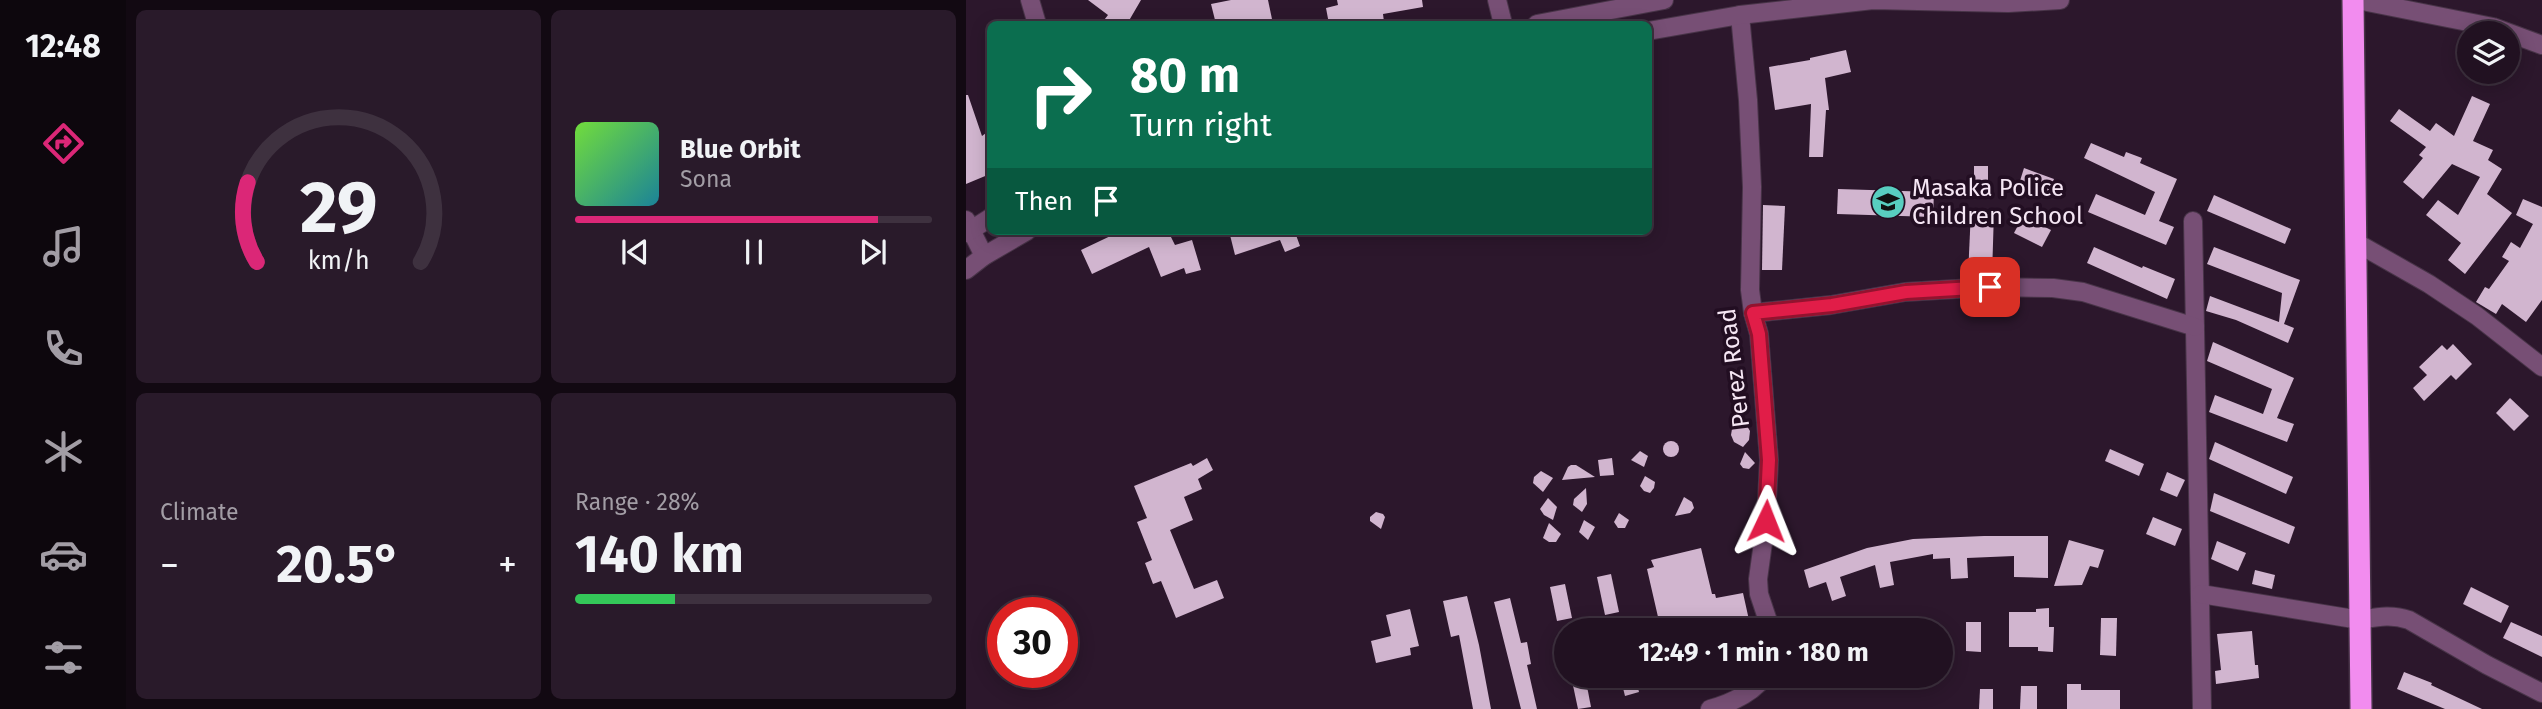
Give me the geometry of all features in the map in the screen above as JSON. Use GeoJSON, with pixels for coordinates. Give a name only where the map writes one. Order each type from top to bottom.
{"type":"FeatureCollection","features":[{"type":"Feature","properties":{"kind":"highway"},"geometry":{"type":"LineString","coordinates":[[2355,0],[2361,709]]}},
{"type":"Feature","properties":{"kind":"street"},"geometry":{"type":"LineString","coordinates":[[1030,0],[1036,21]]}},
{"type":"Feature","properties":{"kind":"street"},"geometry":{"type":"LineString","coordinates":[[1497,0],[1502,21]]}},
{"type":"Feature","properties":{"kind":"street"},"geometry":{"type":"LineString","coordinates":[[1553,21],[1664,0]]}},
{"type":"Feature","properties":{"kind":"street"},"geometry":{"type":"LineString","coordinates":[[1652,30],[1740,15],[1873,0],[2008,3],[2060,0]]}},
{"type":"Feature","properties":{"kind":"street"},"geometry":{"type":"LineString","coordinates":[[2355,0],[2493,27],[2542,45]]}},
{"type":"Feature","properties":{"kind":"street","name":"Perez Road"},"geometry":{"type":"LineString","coordinates":[[1740,15],[1752,187],[1750,290],[1759,334],[1769,460],[1766,521],[1758,579],[1759,594],[1767,618]]}},
{"type":"Feature","properties":{"kind":"street"},"geometry":{"type":"LineString","coordinates":[[984,256],[968,227],[987,219]]}},
{"type":"Feature","properties":{"kind":"street"},"geometry":{"type":"LineString","coordinates":[[2193,221],[2202,709]]}},
{"type":"Feature","properties":{"kind":"street"},"geometry":{"type":"LineString","coordinates":[[966,270],[1020,235]]}},
{"type":"Feature","properties":{"kind":"street"},"geometry":{"type":"LineString","coordinates":[[2357,243],[2429,284],[2477,316],[2542,366]]}},
{"type":"Feature","properties":{"kind":"street"},"geometry":{"type":"LineString","coordinates":[[1753,313],[1832,305],[1906,292],[1990,287],[2053,288],[2083,292],[2195,327]]}},
{"type":"Feature","properties":{"kind":"street"},"geometry":{"type":"LineString","coordinates":[[2201,594],[2360,620],[2384,615],[2409,620],[2542,693]]}},
{"type":"Feature","properties":{"kind":"street"},"geometry":{"type":"LineString","coordinates":[[1710,709],[1724,705],[1756,688]]}},
{"type":"Feature","properties":{"kind":"building"},"geometry":{"type":"Polygon","coordinates":[[[1088,0],[1141,0],[1129,21],[1103,21],[1108,15],[1088,0]]]}},
{"type":"Feature","properties":{"kind":"building"},"geometry":{"type":"Polygon","coordinates":[[[1231,0],[1268,0],[1272,21],[1215,21],[1211,4],[1231,0]]]}},
{"type":"Feature","properties":{"kind":"building"},"geometry":{"type":"Polygon","coordinates":[[[1337,0],[1422,0],[1423,7],[1383,14],[1384,21],[1328,21],[1326,8],[1338,5],[1337,0]]]}},
{"type":"Feature","properties":{"kind":"building"},"geometry":{"type":"Polygon","coordinates":[[[1846,50],[1851,72],[1825,78],[1829,110],[1826,110],[1823,157],[1809,157],[1811,104],[1775,110],[1769,67],[1846,50]]]}},
{"type":"Feature","properties":{"kind":"building"},"geometry":{"type":"Polygon","coordinates":[[[968,95],[982,136],[987,132],[987,175],[966,184],[968,95]]]}},
{"type":"Feature","properties":{"kind":"building"},"geometry":{"type":"Polygon","coordinates":[[[2472,96],[2490,104],[2473,141],[2493,150],[2488,160],[2502,169],[2487,194],[2512,213],[2465,274],[2448,260],[2461,243],[2426,215],[2438,200],[2458,215],[2480,177],[2452,164],[2423,199],[2403,182],[2423,158],[2419,155],[2426,147],[2390,121],[2399,109],[2430,131],[2436,123],[2454,136],[2472,96]]]}},
{"type":"Feature","properties":{"kind":"building"},"geometry":{"type":"Polygon","coordinates":[[[2091,143],[2124,157],[2126,152],[2142,158],[2140,163],[2177,179],[2159,221],[2174,227],[2166,245],[2088,212],[2096,194],[2145,215],[2155,192],[2084,158],[2091,143]]]}},
{"type":"Feature","properties":{"kind":"building"},"geometry":{"type":"Polygon","coordinates":[[[1974,166],[1988,166],[1988,183],[1974,183],[1974,166]]]}},
{"type":"Feature","properties":{"kind":"building"},"geometry":{"type":"Polygon","coordinates":[[[2024,168],[2054,179],[2048,195],[2019,184],[2024,168]]]}},
{"type":"Feature","properties":{"kind":"building"},"geometry":{"type":"Polygon","coordinates":[[[1838,189],[1934,192],[1933,217],[1837,214],[1838,189]]]}},
{"type":"Feature","properties":{"kind":"building"},"geometry":{"type":"Polygon","coordinates":[[[2214,195],[2291,229],[2285,244],[2207,211],[2214,195]]]}},
{"type":"Feature","properties":{"kind":"building"},"geometry":{"type":"Polygon","coordinates":[[[2523,199],[2542,207],[2542,300],[2526,322],[2502,304],[2496,314],[2476,302],[2485,287],[2489,289],[2509,261],[2502,257],[2511,242],[2520,248],[2533,224],[2516,215],[2523,199]]]}},
{"type":"Feature","properties":{"kind":"building"},"geometry":{"type":"Polygon","coordinates":[[[1763,205],[1785,206],[1782,270],[1762,270],[1763,205]]]}},
{"type":"Feature","properties":{"kind":"building"},"geometry":{"type":"Polygon","coordinates":[[[1971,210],[1994,211],[1992,276],[1968,276],[1971,210]]]}},
{"type":"Feature","properties":{"kind":"building"},"geometry":{"type":"Polygon","coordinates":[[[2023,216],[2051,230],[2042,247],[2014,233],[2023,216]]]}},
{"type":"Feature","properties":{"kind":"building"},"geometry":{"type":"Polygon","coordinates":[[[1113,235],[1170,235],[1175,245],[1192,240],[1201,270],[1186,274],[1184,268],[1161,277],[1149,247],[1092,274],[1081,250],[1113,235]]]}},
{"type":"Feature","properties":{"kind":"building"},"geometry":{"type":"Polygon","coordinates":[[[1230,235],[1296,235],[1300,246],[1285,252],[1280,240],[1235,255],[1230,235]]]}},
{"type":"Feature","properties":{"kind":"building"},"geometry":{"type":"Polygon","coordinates":[[[2094,247],[2175,279],[2167,299],[2087,263],[2094,247]]]}},
{"type":"Feature","properties":{"kind":"building"},"geometry":{"type":"Polygon","coordinates":[[[2214,247],[2300,280],[2284,324],[2294,328],[2288,343],[2236,320],[2206,311],[2210,296],[2279,322],[2282,293],[2207,264],[2214,247]]]}},
{"type":"Feature","properties":{"kind":"building"},"geometry":{"type":"Polygon","coordinates":[[[2213,342],[2294,378],[2277,418],[2294,424],[2287,442],[2209,412],[2215,395],[2263,414],[2272,389],[2207,361],[2213,342]]]}},
{"type":"Feature","properties":{"kind":"building"},"geometry":{"type":"Polygon","coordinates":[[[2453,344],[2472,364],[2456,380],[2451,375],[2424,401],[2413,388],[2427,375],[2419,367],[2442,345],[2447,350],[2453,344]]]}},
{"type":"Feature","properties":{"kind":"building"},"geometry":{"type":"Polygon","coordinates":[[[2510,398],[2529,416],[2514,431],[2496,413],[2510,398]]]}},
{"type":"Feature","properties":{"kind":"building"},"geometry":{"type":"Polygon","coordinates":[[[1738,424],[1747,426],[1750,431],[1749,440],[1743,447],[1734,442],[1731,435],[1732,429],[1738,424]]]}},
{"type":"Feature","properties":{"kind":"building"},"geometry":{"type":"Polygon","coordinates":[[[1671,441],[1677,443],[1677,455],[1671,457],[1665,455],[1663,449],[1665,443],[1671,441]]]}},
{"type":"Feature","properties":{"kind":"building"},"geometry":{"type":"Polygon","coordinates":[[[2215,442],[2293,477],[2286,494],[2209,459],[2215,442]]]}},
{"type":"Feature","properties":{"kind":"building"},"geometry":{"type":"Polygon","coordinates":[[[2110,449],[2144,464],[2139,476],[2105,461],[2110,449]]]}},
{"type":"Feature","properties":{"kind":"building"},"geometry":{"type":"Polygon","coordinates":[[[1640,451],[1648,456],[1644,467],[1631,460],[1640,451]]]}},
{"type":"Feature","properties":{"kind":"building"},"geometry":{"type":"Polygon","coordinates":[[[1745,452],[1755,463],[1749,469],[1740,464],[1745,452]]]}},
{"type":"Feature","properties":{"kind":"building"},"geometry":{"type":"Polygon","coordinates":[[[1207,458],[1213,470],[1198,479],[1202,489],[1184,497],[1193,520],[1170,530],[1194,589],[1217,580],[1224,598],[1176,618],[1161,581],[1153,584],[1145,563],[1152,560],[1137,522],[1147,518],[1134,486],[1191,463],[1193,466],[1207,458]]]}},
{"type":"Feature","properties":{"kind":"building"},"geometry":{"type":"Polygon","coordinates":[[[1612,458],[1614,475],[1600,476],[1598,460],[1612,458]]]}},
{"type":"Feature","properties":{"kind":"building"},"geometry":{"type":"Polygon","coordinates":[[[1571,465],[1576,465],[1595,477],[1562,480],[1571,465]]]}},
{"type":"Feature","properties":{"kind":"building"},"geometry":{"type":"Polygon","coordinates":[[[1541,471],[1553,478],[1543,492],[1533,483],[1534,477],[1541,471]]]}},
{"type":"Feature","properties":{"kind":"building"},"geometry":{"type":"Polygon","coordinates":[[[2167,472],[2185,480],[2177,497],[2160,490],[2167,472]]]}},
{"type":"Feature","properties":{"kind":"building"},"geometry":{"type":"Polygon","coordinates":[[[1645,476],[1655,482],[1650,493],[1640,486],[1645,476]]]}},
{"type":"Feature","properties":{"kind":"building"},"geometry":{"type":"Polygon","coordinates":[[[1586,488],[1587,504],[1582,512],[1573,505],[1574,499],[1586,488]]]}},
{"type":"Feature","properties":{"kind":"building"},"geometry":{"type":"Polygon","coordinates":[[[2214,493],[2295,527],[2289,544],[2210,511],[2214,493]]]}},
{"type":"Feature","properties":{"kind":"building"},"geometry":{"type":"Polygon","coordinates":[[[1684,497],[1692,502],[1694,508],[1690,513],[1675,516],[1684,497]]]}},
{"type":"Feature","properties":{"kind":"building"},"geometry":{"type":"Polygon","coordinates":[[[1548,498],[1557,507],[1553,520],[1540,509],[1548,498]]]}},
{"type":"Feature","properties":{"kind":"building"},"geometry":{"type":"Polygon","coordinates":[[[1376,512],[1385,517],[1381,529],[1370,521],[1370,517],[1376,512]]]}},
{"type":"Feature","properties":{"kind":"building"},"geometry":{"type":"Polygon","coordinates":[[[1619,513],[1629,520],[1625,528],[1618,528],[1614,522],[1619,513]]]}},
{"type":"Feature","properties":{"kind":"building"},"geometry":{"type":"Polygon","coordinates":[[[2153,517],[2182,529],[2175,546],[2146,534],[2153,517]]]}},
{"type":"Feature","properties":{"kind":"building"},"geometry":{"type":"Polygon","coordinates":[[[1584,520],[1595,527],[1588,540],[1579,532],[1584,520]]]}},
{"type":"Feature","properties":{"kind":"building"},"geometry":{"type":"Polygon","coordinates":[[[1549,523],[1561,534],[1556,542],[1543,538],[1549,523]]]}},
{"type":"Feature","properties":{"kind":"building"},"geometry":{"type":"Polygon","coordinates":[[[2048,536],[2048,578],[2014,577],[2014,556],[1967,558],[1968,578],[1951,579],[1950,558],[1933,559],[1933,554],[1890,562],[1894,585],[1880,588],[1875,565],[1840,577],[1846,596],[1832,601],[1826,582],[1809,588],[1804,570],[1867,548],[1913,539],[2048,536]]]}},
{"type":"Feature","properties":{"kind":"building"},"geometry":{"type":"Polygon","coordinates":[[[2069,540],[2104,550],[2098,568],[2090,566],[2082,585],[2054,586],[2069,540]]]}},
{"type":"Feature","properties":{"kind":"building"},"geometry":{"type":"Polygon","coordinates":[[[2217,541],[2246,553],[2238,571],[2211,559],[2217,541]]]}},
{"type":"Feature","properties":{"kind":"building"},"geometry":{"type":"Polygon","coordinates":[[[1701,548],[1712,594],[1715,594],[1716,598],[1743,593],[1749,618],[1658,618],[1647,569],[1654,567],[1651,560],[1701,548]]]}},
{"type":"Feature","properties":{"kind":"building"},"geometry":{"type":"Polygon","coordinates":[[[2255,570],[2275,575],[2272,589],[2252,584],[2255,570]]]}},
{"type":"Feature","properties":{"kind":"building"},"geometry":{"type":"Polygon","coordinates":[[[1611,574],[1619,612],[1605,615],[1597,577],[1611,574]]]}},
{"type":"Feature","properties":{"kind":"building"},"geometry":{"type":"Polygon","coordinates":[[[1565,584],[1572,618],[1556,618],[1550,587],[1565,584]]]}},
{"type":"Feature","properties":{"kind":"building"},"geometry":{"type":"Polygon","coordinates":[[[2471,587],[2509,606],[2501,623],[2463,604],[2471,587]]]}},
{"type":"Feature","properties":{"kind":"building"},"geometry":{"type":"Polygon","coordinates":[[[1467,596],[1491,709],[1473,709],[1459,635],[1451,637],[1443,601],[1467,596]]]}},
{"type":"Feature","properties":{"kind":"building"},"geometry":{"type":"Polygon","coordinates":[[[1510,598],[1521,643],[1527,642],[1531,664],[1527,665],[1537,709],[1521,709],[1494,602],[1510,598]]]}},
{"type":"Feature","properties":{"kind":"building"},"geometry":{"type":"Polygon","coordinates":[[[2049,608],[2049,627],[2054,627],[2053,652],[2038,651],[2038,647],[2009,647],[2009,612],[2036,612],[2036,609],[2049,608]]]}},
{"type":"Feature","properties":{"kind":"building"},"geometry":{"type":"Polygon","coordinates":[[[1410,609],[1419,646],[1410,648],[1411,655],[1376,663],[1371,641],[1391,636],[1386,615],[1410,609]]]}},
{"type":"Feature","properties":{"kind":"building"},"geometry":{"type":"Polygon","coordinates":[[[2101,618],[2117,618],[2116,656],[2100,655],[2101,618]]]}},
{"type":"Feature","properties":{"kind":"building"},"geometry":{"type":"Polygon","coordinates":[[[1966,622],[1981,622],[1981,652],[1966,651],[1966,622]]]}},
{"type":"Feature","properties":{"kind":"building"},"geometry":{"type":"Polygon","coordinates":[[[2511,622],[2542,636],[2542,657],[2503,638],[2511,622]]]}},
{"type":"Feature","properties":{"kind":"building"},"geometry":{"type":"Polygon","coordinates":[[[2252,631],[2259,678],[2216,684],[2215,671],[2221,670],[2217,634],[2252,631]]]}},
{"type":"Feature","properties":{"kind":"building"},"geometry":{"type":"Polygon","coordinates":[[[2404,672],[2482,709],[2445,709],[2397,689],[2404,672]]]}},
{"type":"Feature","properties":{"kind":"building"},"geometry":{"type":"Polygon","coordinates":[[[2067,684],[2081,684],[2081,690],[2120,690],[2120,709],[2067,709],[2067,684]]]}},
{"type":"Feature","properties":{"kind":"building"},"geometry":{"type":"Polygon","coordinates":[[[2021,686],[2037,686],[2037,709],[2020,709],[2021,686]]]}},
{"type":"Feature","properties":{"kind":"building"},"geometry":{"type":"Polygon","coordinates":[[[1574,688],[1587,688],[1591,707],[1578,709],[1574,688]]]}},
{"type":"Feature","properties":{"kind":"building"},"geometry":{"type":"Polygon","coordinates":[[[1623,688],[1638,688],[1639,692],[1625,696],[1623,688]]]}},
{"type":"Feature","properties":{"kind":"building"},"geometry":{"type":"Polygon","coordinates":[[[1980,689],[1993,689],[1993,709],[1979,709],[1980,689]]]}},
{"type":"Feature","properties":{"kind":"place","name":"Masaka Police Children School"},"geometry":{"type":"Point","coordinates":[1888,202]}},
{"type":"Feature","properties":{"kind":"route"},"geometry":{"type":"LineString","coordinates":[[1766,521],[1769,460],[1759,334],[1753,313],[1832,305],[1906,292],[1990,287]]}}]}
